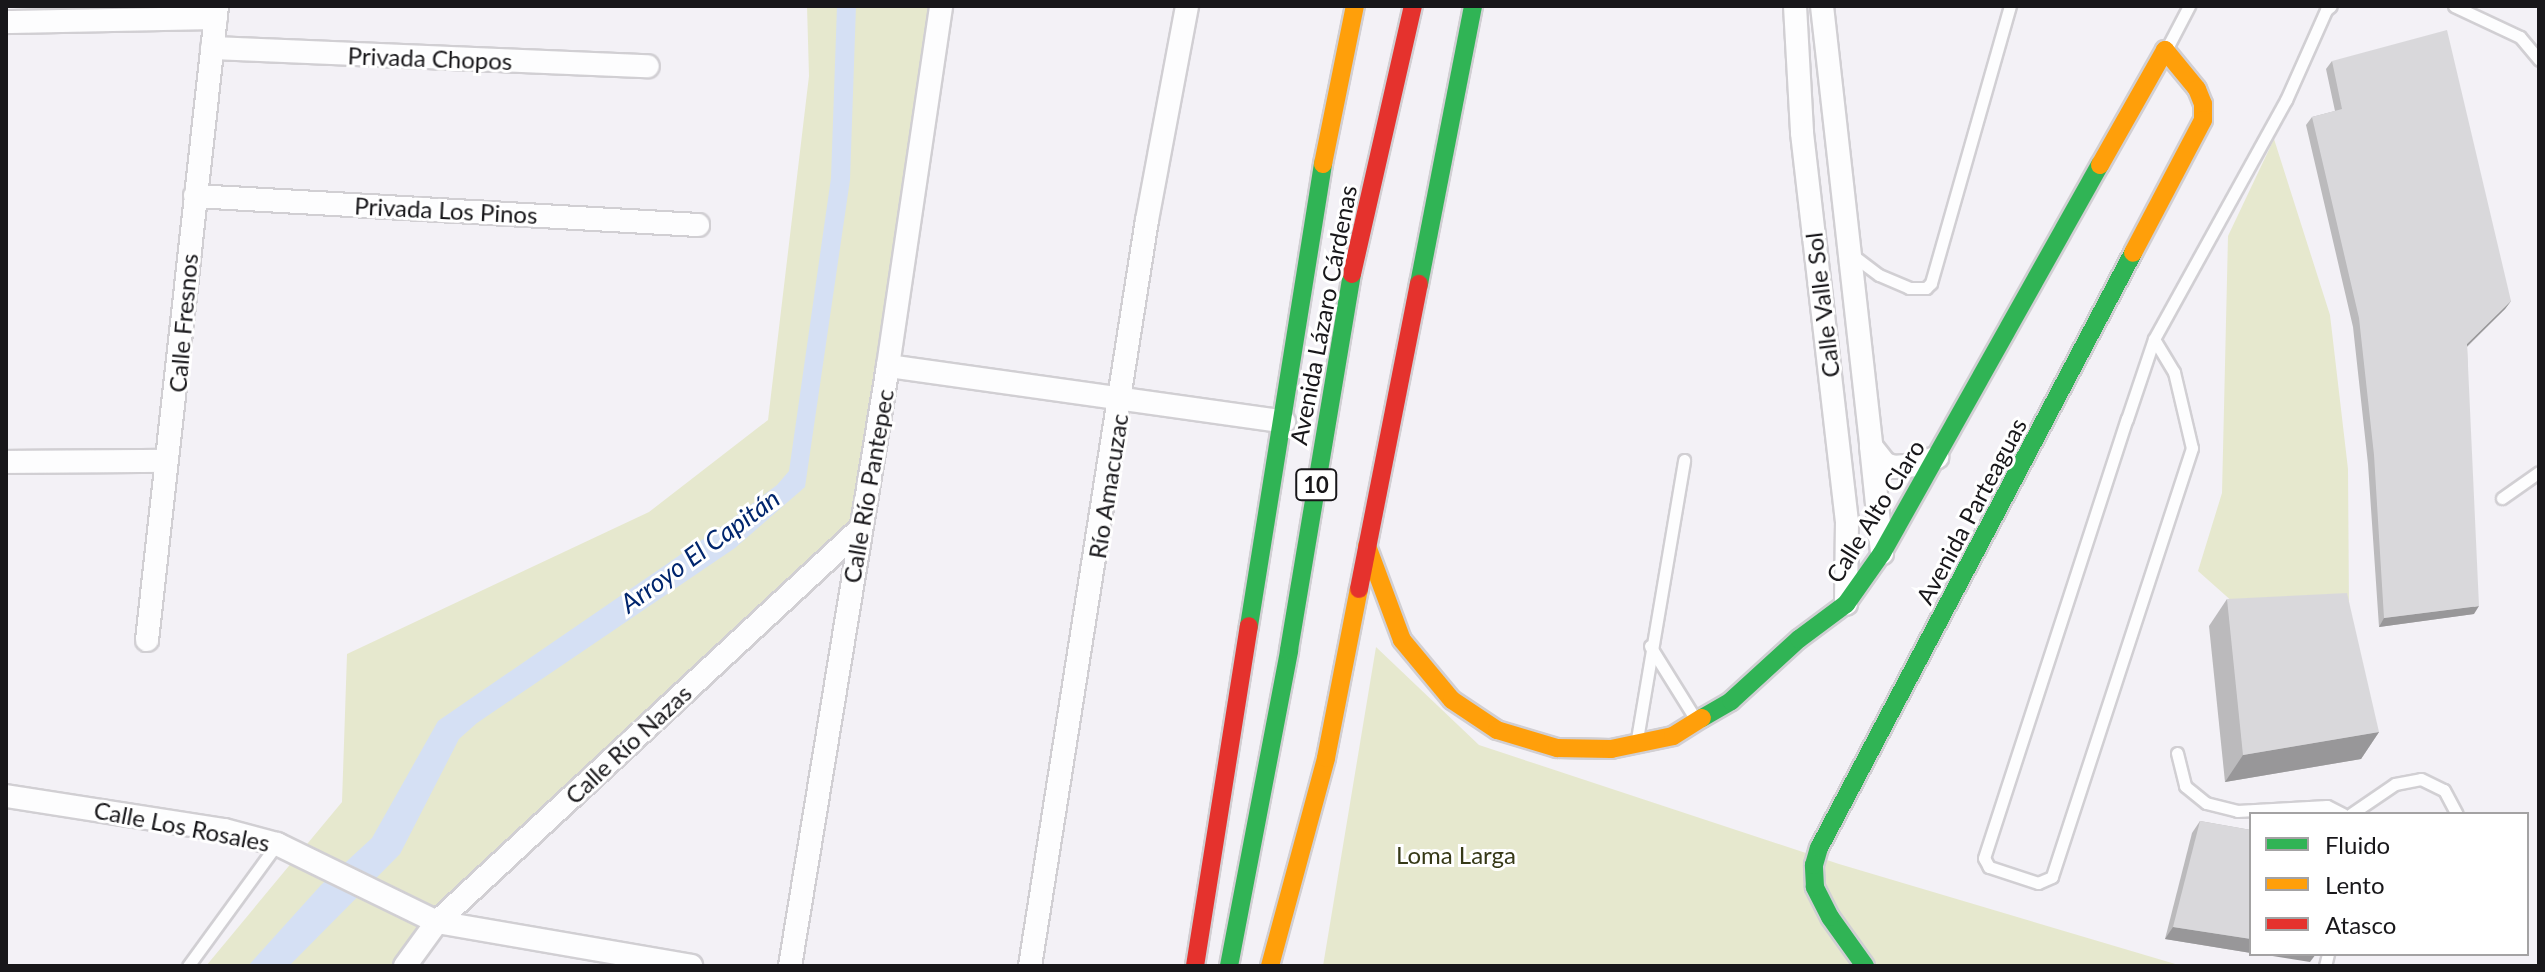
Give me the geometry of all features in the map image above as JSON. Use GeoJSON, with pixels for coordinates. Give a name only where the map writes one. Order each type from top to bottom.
{"type":"FeatureCollection","features":[{"type":"Feature","properties":{"kind":"main road","name":"Avenida Lázaro Cárdenas"},"geometry":{"type":"LineString","coordinates":[[1195,966],[1330,123],[1355,6]]}},
{"type":"Feature","properties":{"kind":"main road","name":"Avenida Lázaro Cárdenas"},"geometry":{"type":"LineString","coordinates":[[1229,966],[1289,650],[1351,278],[1413,6]]}},
{"type":"Feature","properties":{"kind":"main road"},"geometry":{"type":"LineString","coordinates":[[1270,966],[1326,758],[1473,6]]}},
{"type":"Feature","properties":{"kind":"main road","name":"Calle Alto Claro"},"geometry":{"type":"LineString","coordinates":[[1367,546],[1402,640],[1452,700],[1497,730],[1557,748],[1611,749],[1673,736],[1731,701],[1799,639],[1846,604],[1882,553],[2165,50]]}},
{"type":"Feature","properties":{"kind":"main road","name":"Avenida Parteaguas"},"geometry":{"type":"LineString","coordinates":[[1865,966],[1830,917],[1815,887],[1814,865],[1819,848],[2203,120],[2202,97],[2165,50]]}},
{"type":"Feature","properties":{"kind":"street","name":"Calle Río Pantepec"},"geometry":{"type":"LineString","coordinates":[[790,966],[888,366],[941,6]]}},
{"type":"Feature","properties":{"kind":"street","name":"Río Amacuzac"},"geometry":{"type":"LineString","coordinates":[[1030,966],[1147,220],[1187,6]]}},
{"type":"Feature","properties":{"kind":"street","name":"Calle Valle Sol"},"geometry":{"type":"LineString","coordinates":[[1795,6],[1802,133],[1847,521],[1846,604]]}},
{"type":"Feature","properties":{"kind":"street","name":"Calle Valle Sol"},"geometry":{"type":"LineString","coordinates":[[1822,6],[1882,553]]}},
{"type":"Feature","properties":{"kind":"street"},"geometry":{"type":"LineString","coordinates":[[6,22],[216,12]]}},
{"type":"Feature","properties":{"kind":"street","name":"Calle Fresnos"},"geometry":{"type":"LineString","coordinates":[[147,640],[165,461],[174,417],[216,12]]}},
{"type":"Feature","properties":{"kind":"street","name":"Privada Chopos"},"geometry":{"type":"LineString","coordinates":[[212,48],[648,66]]}},
{"type":"Feature","properties":{"kind":"street","name":"Privada Los Pinos"},"geometry":{"type":"LineString","coordinates":[[195,196],[698,225]]}},
{"type":"Feature","properties":{"kind":"street"},"geometry":{"type":"LineString","coordinates":[[888,366],[1284,422]]}},
{"type":"Feature","properties":{"kind":"street"},"geometry":{"type":"LineString","coordinates":[[1871,446],[1885,464],[1894,467],[1917,465],[1939,456]]}},
{"type":"Feature","properties":{"kind":"street"},"geometry":{"type":"LineString","coordinates":[[6,462],[165,461]]}},
{"type":"Feature","properties":{"kind":"street","name":"Calle Río Nazas"},"geometry":{"type":"LineString","coordinates":[[405,966],[437,922],[859,530]]}},
{"type":"Feature","properties":{"kind":"street","name":"Calle Los Rosales"},"geometry":{"type":"LineString","coordinates":[[6,796],[166,819],[277,844],[437,922],[691,966]]}},
{"type":"Feature","properties":{"kind":"lane"},"geometry":{"type":"LineString","coordinates":[[1847,251],[1879,275],[1909,288],[1926,288],[1931,283],[2010,6]]}},
{"type":"Feature","properties":{"kind":"lane"},"geometry":{"type":"LineString","coordinates":[[2165,50],[2189,6]]}},
{"type":"Feature","properties":{"kind":"lane"},"geometry":{"type":"LineString","coordinates":[[2454,6],[2520,37],[2539,60]]}},
{"type":"Feature","properties":{"kind":"lane"},"geometry":{"type":"LineString","coordinates":[[2154,339],[2174,372],[2192,448],[2052,877],[2038,883],[1989,867],[1985,853],[2154,339],[2286,100],[2326,7]]}},
{"type":"Feature","properties":{"kind":"lane"},"geometry":{"type":"LineString","coordinates":[[1636,743],[1650,646],[1684,460]]}},
{"type":"Feature","properties":{"kind":"lane"},"geometry":{"type":"LineString","coordinates":[[2502,498],[2539,472]]}},
{"type":"Feature","properties":{"kind":"lane"},"geometry":{"type":"LineString","coordinates":[[1650,646],[1696,721]]}},
{"type":"Feature","properties":{"kind":"lane"},"geometry":{"type":"LineString","coordinates":[[2177,753],[2185,786],[2206,803],[2237,811],[2327,806],[2339,812]]}},
{"type":"Feature","properties":{"kind":"lane"},"geometry":{"type":"LineString","coordinates":[[2354,812],[2395,784],[2421,779],[2444,790],[2456,812]]}},
{"type":"Feature","properties":{"kind":"lane"},"geometry":{"type":"LineString","coordinates":[[188,966],[277,844]]}},
{"type":"Feature","properties":{"kind":"green space"},"geometry":{"type":"Polygon","coordinates":[[[807,6],[947,6],[859,530],[405,966],[206,966],[342,802],[347,654],[649,512],[768,420],[809,76],[807,6]]]}},
{"type":"Feature","properties":{"kind":"green space"},"geometry":{"type":"Polygon","coordinates":[[[2274,139],[2330,315],[2348,469],[2349,607],[2243,611],[2198,571],[2222,493],[2228,236],[2274,139]]]}},
{"type":"Feature","properties":{"kind":"green space","name":"Loma Larga"},"geometry":{"type":"Polygon","coordinates":[[[1376,647],[1479,745],[1839,864],[2182,966],[1323,966],[1376,647]]]}},
{"type":"Feature","properties":{"kind":"water","name":"Arroyo El Capitán"},"geometry":{"type":"Polygon","coordinates":[[[837,6],[856,6],[850,180],[805,487],[735,548],[477,723],[459,739],[400,854],[289,966],[248,966],[321,885],[372,838],[438,721],[728,522],[777,485],[789,471],[831,178],[837,6]]]}},
{"type":"Feature","properties":{"kind":"building"},"geometry":{"type":"Polygon","coordinates":[[[2447,30],[2511,301],[2467,344],[2479,606],[2384,618],[2374,455],[2359,318],[2312,117],[2342,109],[2332,61],[2447,30]]]}},
{"type":"Feature","properties":{"kind":"building"},"geometry":{"type":"Polygon","coordinates":[[[2347,593],[2379,732],[2243,755],[2227,599],[2347,593]]]}},
{"type":"Feature","properties":{"kind":"building"},"geometry":{"type":"Polygon","coordinates":[[[2200,821],[2249,830],[2249,939],[2173,927],[2200,821]]]}},
{"type":"Feature","properties":{"kind":"traffic: fast"},"geometry":{"type":"LineString","coordinates":[[1419,284],[1473,6]]}},
{"type":"Feature","properties":{"kind":"traffic: fast"},"geometry":{"type":"LineString","coordinates":[[1249,626],[1323,164]]}},
{"type":"Feature","properties":{"kind":"traffic: fast"},"geometry":{"type":"LineString","coordinates":[[1702,718],[1731,701],[1799,639],[1846,604],[1882,553],[2100,165]]}},
{"type":"Feature","properties":{"kind":"traffic: fast"},"geometry":{"type":"LineString","coordinates":[[1865,966],[1830,917],[1815,887],[1814,865],[1819,848],[2133,253]]}},
{"type":"Feature","properties":{"kind":"traffic: fast"},"geometry":{"type":"LineString","coordinates":[[1229,966],[1289,650],[1352,274]]}},
{"type":"Feature","properties":{"kind":"traffic: slow"},"geometry":{"type":"LineString","coordinates":[[1323,164],[1355,6]]}},
{"type":"Feature","properties":{"kind":"traffic: slow"},"geometry":{"type":"LineString","coordinates":[[2100,165],[2165,50],[2197,89],[2203,104],[2203,120],[2133,253]]}},
{"type":"Feature","properties":{"kind":"traffic: slow"},"geometry":{"type":"LineString","coordinates":[[1367,546],[1402,640],[1452,700],[1497,730],[1557,748],[1611,749],[1673,736],[1702,718]]}},
{"type":"Feature","properties":{"kind":"traffic: slow"},"geometry":{"type":"LineString","coordinates":[[1270,966],[1326,758],[1359,589]]}},
{"type":"Feature","properties":{"kind":"traffic: jam"},"geometry":{"type":"LineString","coordinates":[[1352,274],[1413,6]]}},
{"type":"Feature","properties":{"kind":"traffic: jam"},"geometry":{"type":"LineString","coordinates":[[1359,589],[1419,284]]}},
{"type":"Feature","properties":{"kind":"traffic: jam"},"geometry":{"type":"LineString","coordinates":[[1195,966],[1249,626]]}}]}
